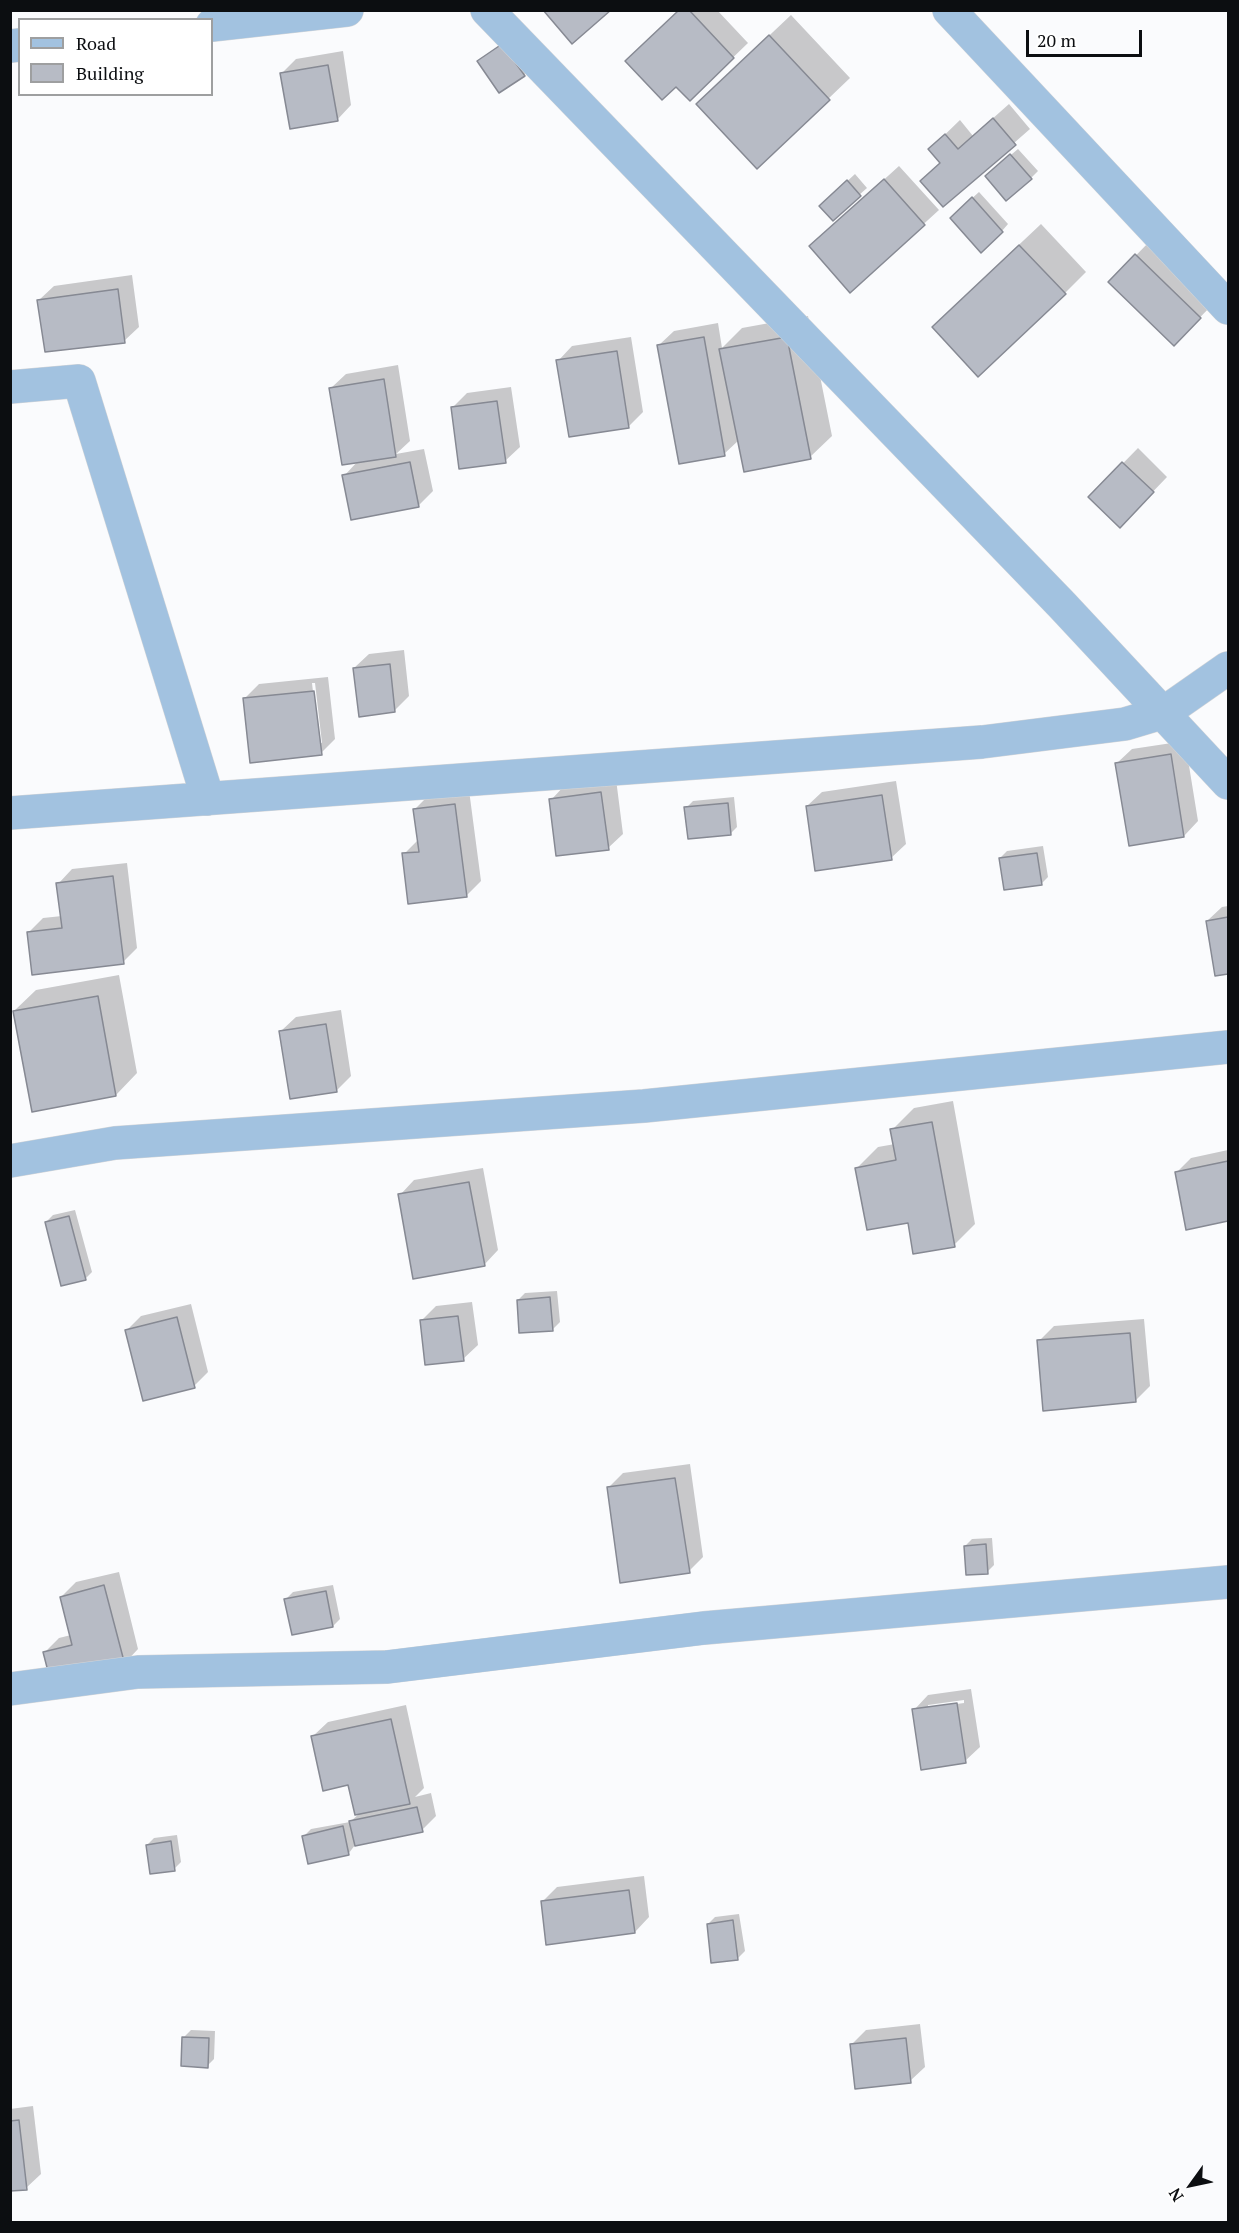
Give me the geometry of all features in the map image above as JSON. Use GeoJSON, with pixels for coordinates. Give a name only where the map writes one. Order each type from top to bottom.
{"type":"FeatureCollection","features":[{"type":"Feature","properties":{"kind":"street"},"geometry":{"type":"LineString","coordinates":[[213,25],[347,10]]}},
{"type":"Feature","properties":{"kind":"street"},"geometry":{"type":"LineString","coordinates":[[487,10],[1164,712],[1228,783]]}},
{"type":"Feature","properties":{"kind":"street"},"geometry":{"type":"LineString","coordinates":[[949,10],[1228,308]]}},
{"type":"Feature","properties":{"kind":"street"},"geometry":{"type":"LineString","coordinates":[[10,387],[79,381],[208,799]]}},
{"type":"Feature","properties":{"kind":"street"},"geometry":{"type":"LineString","coordinates":[[10,813],[982,742],[1125,724],[1164,712],[1228,668]]}},
{"type":"Feature","properties":{"kind":"street"},"geometry":{"type":"LineString","coordinates":[[10,1161],[115,1143],[644,1106],[1228,1047]]}},
{"type":"Feature","properties":{"kind":"street"},"geometry":{"type":"LineString","coordinates":[[10,1689],[138,1672],[387,1667],[704,1628],[1228,1582]]}},
{"type":"Feature","properties":{"kind":"building"},"geometry":{"type":"Polygon","coordinates":[[[543,10],[611,10],[572,44],[543,10]]]}},
{"type":"Feature","properties":{"kind":"building"},"geometry":{"type":"Polygon","coordinates":[[[679,10],[689,10],[734,58],[690,101],[676,87],[662,100],[625,61],[679,10]]]}},
{"type":"Feature","properties":{"kind":"building"},"geometry":{"type":"Polygon","coordinates":[[[769,35],[830,100],[757,169],[696,104],[769,35]]]}},
{"type":"Feature","properties":{"kind":"building"},"geometry":{"type":"Polygon","coordinates":[[[502,44],[525,76],[499,93],[477,61],[502,44]]]}},
{"type":"Feature","properties":{"kind":"building"},"geometry":{"type":"Polygon","coordinates":[[[328,65],[338,121],[290,129],[280,73],[328,65]]]}},
{"type":"Feature","properties":{"kind":"building"},"geometry":{"type":"Polygon","coordinates":[[[993,118],[1016,145],[943,207],[920,181],[940,163],[928,149],[945,134],[958,149],[993,118]]]}},
{"type":"Feature","properties":{"kind":"building"},"geometry":{"type":"Polygon","coordinates":[[[1010,154],[1032,179],[1006,201],[985,176],[1010,154]]]}},
{"type":"Feature","properties":{"kind":"building"},"geometry":{"type":"Polygon","coordinates":[[[884,179],[925,225],[850,293],[809,246],[884,179]]]}},
{"type":"Feature","properties":{"kind":"building"},"geometry":{"type":"Polygon","coordinates":[[[847,180],[861,196],[833,221],[819,206],[847,180]]]}},
{"type":"Feature","properties":{"kind":"building"},"geometry":{"type":"Polygon","coordinates":[[[972,197],[1003,232],[981,253],[950,218],[972,197]]]}},
{"type":"Feature","properties":{"kind":"building"},"geometry":{"type":"Polygon","coordinates":[[[1019,245],[1066,294],[978,377],[932,327],[1019,245]]]}},
{"type":"Feature","properties":{"kind":"building"},"geometry":{"type":"Polygon","coordinates":[[[1135,254],[1201,318],[1174,346],[1108,282],[1135,254]]]}},
{"type":"Feature","properties":{"kind":"building"},"geometry":{"type":"Polygon","coordinates":[[[118,289],[125,343],[45,352],[37,300],[118,289]]]}},
{"type":"Feature","properties":{"kind":"building"},"geometry":{"type":"Polygon","coordinates":[[[704,337],[725,456],[679,464],[657,345],[704,337]]]}},
{"type":"Feature","properties":{"kind":"building"},"geometry":{"type":"Polygon","coordinates":[[[787,337],[811,459],[744,472],[719,349],[787,337]]]}},
{"type":"Feature","properties":{"kind":"building"},"geometry":{"type":"Polygon","coordinates":[[[617,351],[629,428],[569,437],[556,360],[617,351]]]}},
{"type":"Feature","properties":{"kind":"building"},"geometry":{"type":"Polygon","coordinates":[[[384,379],[396,457],[342,465],[329,388],[384,379]]]}},
{"type":"Feature","properties":{"kind":"building"},"geometry":{"type":"Polygon","coordinates":[[[497,401],[506,463],[459,469],[451,407],[497,401]]]}},
{"type":"Feature","properties":{"kind":"building"},"geometry":{"type":"Polygon","coordinates":[[[410,462],[419,507],[351,520],[342,475],[410,462]]]}},
{"type":"Feature","properties":{"kind":"building"},"geometry":{"type":"Polygon","coordinates":[[[1122,462],[1154,492],[1120,528],[1088,497],[1122,462]]]}},
{"type":"Feature","properties":{"kind":"building"},"geometry":{"type":"Polygon","coordinates":[[[390,664],[395,712],[359,717],[353,668],[390,664]]]}},
{"type":"Feature","properties":{"kind":"building"},"geometry":{"type":"Polygon","coordinates":[[[314,691],[322,755],[250,763],[243,698],[314,691]]]}},
{"type":"Feature","properties":{"kind":"building"},"geometry":{"type":"Polygon","coordinates":[[[1171,754],[1184,837],[1129,846],[1115,763],[1171,754]]]}},
{"type":"Feature","properties":{"kind":"building"},"geometry":{"type":"Polygon","coordinates":[[[601,792],[609,850],[556,856],[549,799],[601,792]]]}},
{"type":"Feature","properties":{"kind":"building"},"geometry":{"type":"Polygon","coordinates":[[[882,795],[892,860],[815,871],[806,806],[882,795]]]}},
{"type":"Feature","properties":{"kind":"building"},"geometry":{"type":"Polygon","coordinates":[[[728,803],[731,835],[688,839],[684,807],[728,803]]]}},
{"type":"Feature","properties":{"kind":"building"},"geometry":{"type":"Polygon","coordinates":[[[455,804],[467,897],[408,904],[402,853],[419,852],[413,809],[455,804]]]}},
{"type":"Feature","properties":{"kind":"building"},"geometry":{"type":"Polygon","coordinates":[[[1037,853],[1042,885],[1004,890],[999,858],[1037,853]]]}},
{"type":"Feature","properties":{"kind":"building"},"geometry":{"type":"Polygon","coordinates":[[[113,876],[124,964],[32,975],[27,932],[62,928],[56,883],[113,876]]]}},
{"type":"Feature","properties":{"kind":"building"},"geometry":{"type":"Polygon","coordinates":[[[1228,917],[1228,974],[1215,976],[1206,921],[1228,917]]]}},
{"type":"Feature","properties":{"kind":"building"},"geometry":{"type":"Polygon","coordinates":[[[98,996],[116,1096],[32,1112],[13,1011],[98,996]]]}},
{"type":"Feature","properties":{"kind":"building"},"geometry":{"type":"Polygon","coordinates":[[[326,1024],[337,1092],[290,1099],[279,1031],[326,1024]]]}},
{"type":"Feature","properties":{"kind":"building"},"geometry":{"type":"Polygon","coordinates":[[[932,1122],[955,1247],[913,1254],[908,1223],[867,1230],[855,1168],[896,1160],[890,1129],[932,1122]]]}},
{"type":"Feature","properties":{"kind":"building"},"geometry":{"type":"Polygon","coordinates":[[[1228,1161],[1228,1221],[1186,1230],[1175,1172],[1228,1161]]]}},
{"type":"Feature","properties":{"kind":"building"},"geometry":{"type":"Polygon","coordinates":[[[469,1182],[485,1266],[413,1279],[398,1194],[469,1182]]]}},
{"type":"Feature","properties":{"kind":"building"},"geometry":{"type":"Polygon","coordinates":[[[69,1216],[86,1280],[61,1286],[45,1222],[69,1216]]]}},
{"type":"Feature","properties":{"kind":"building"},"geometry":{"type":"Polygon","coordinates":[[[550,1297],[553,1331],[519,1333],[517,1300],[550,1297]]]}},
{"type":"Feature","properties":{"kind":"building"},"geometry":{"type":"Polygon","coordinates":[[[458,1316],[464,1361],[425,1365],[420,1320],[458,1316]]]}},
{"type":"Feature","properties":{"kind":"building"},"geometry":{"type":"Polygon","coordinates":[[[177,1317],[195,1388],[143,1401],[125,1330],[177,1317]]]}},
{"type":"Feature","properties":{"kind":"building"},"geometry":{"type":"Polygon","coordinates":[[[1130,1333],[1136,1402],[1043,1411],[1037,1340],[1130,1333]]]}},
{"type":"Feature","properties":{"kind":"building"},"geometry":{"type":"Polygon","coordinates":[[[675,1478],[690,1573],[620,1583],[607,1487],[675,1478]]]}},
{"type":"Feature","properties":{"kind":"building"},"geometry":{"type":"Polygon","coordinates":[[[986,1544],[988,1574],[966,1575],[964,1546],[986,1544]]]}},
{"type":"Feature","properties":{"kind":"building"},"geometry":{"type":"Polygon","coordinates":[[[104,1585],[125,1665],[51,1683],[43,1652],[72,1645],[60,1597],[104,1585]]]}},
{"type":"Feature","properties":{"kind":"building"},"geometry":{"type":"Polygon","coordinates":[[[326,1591],[333,1627],[292,1635],[284,1599],[326,1591]]]}},
{"type":"Feature","properties":{"kind":"building"},"geometry":{"type":"Polygon","coordinates":[[[957,1703],[966,1763],[921,1770],[912,1709],[957,1703]]]}},
{"type":"Feature","properties":{"kind":"building"},"geometry":{"type":"Polygon","coordinates":[[[391,1719],[410,1804],[355,1815],[348,1785],[323,1791],[311,1736],[391,1719]]]}},
{"type":"Feature","properties":{"kind":"building"},"geometry":{"type":"Polygon","coordinates":[[[417,1807],[423,1832],[355,1846],[349,1821],[417,1807]]]}},
{"type":"Feature","properties":{"kind":"building"},"geometry":{"type":"Polygon","coordinates":[[[343,1826],[349,1855],[308,1864],[302,1836],[343,1826]]]}},
{"type":"Feature","properties":{"kind":"building"},"geometry":{"type":"Polygon","coordinates":[[[171,1841],[175,1871],[150,1874],[146,1845],[171,1841]]]}},
{"type":"Feature","properties":{"kind":"building"},"geometry":{"type":"Polygon","coordinates":[[[629,1890],[635,1933],[546,1945],[541,1901],[629,1890]]]}},
{"type":"Feature","properties":{"kind":"building"},"geometry":{"type":"Polygon","coordinates":[[[733,1920],[738,1960],[711,1963],[707,1924],[733,1920]]]}},
{"type":"Feature","properties":{"kind":"building"},"geometry":{"type":"Polygon","coordinates":[[[182,2037],[209,2038],[208,2068],[181,2066],[182,2037]]]}},
{"type":"Feature","properties":{"kind":"building"},"geometry":{"type":"Polygon","coordinates":[[[906,2038],[911,2083],[855,2089],[850,2044],[906,2038]]]}},
{"type":"Feature","properties":{"kind":"building"},"geometry":{"type":"Polygon","coordinates":[[[19,2120],[27,2190],[10,2191],[10,2121],[19,2120]]]}}]}
